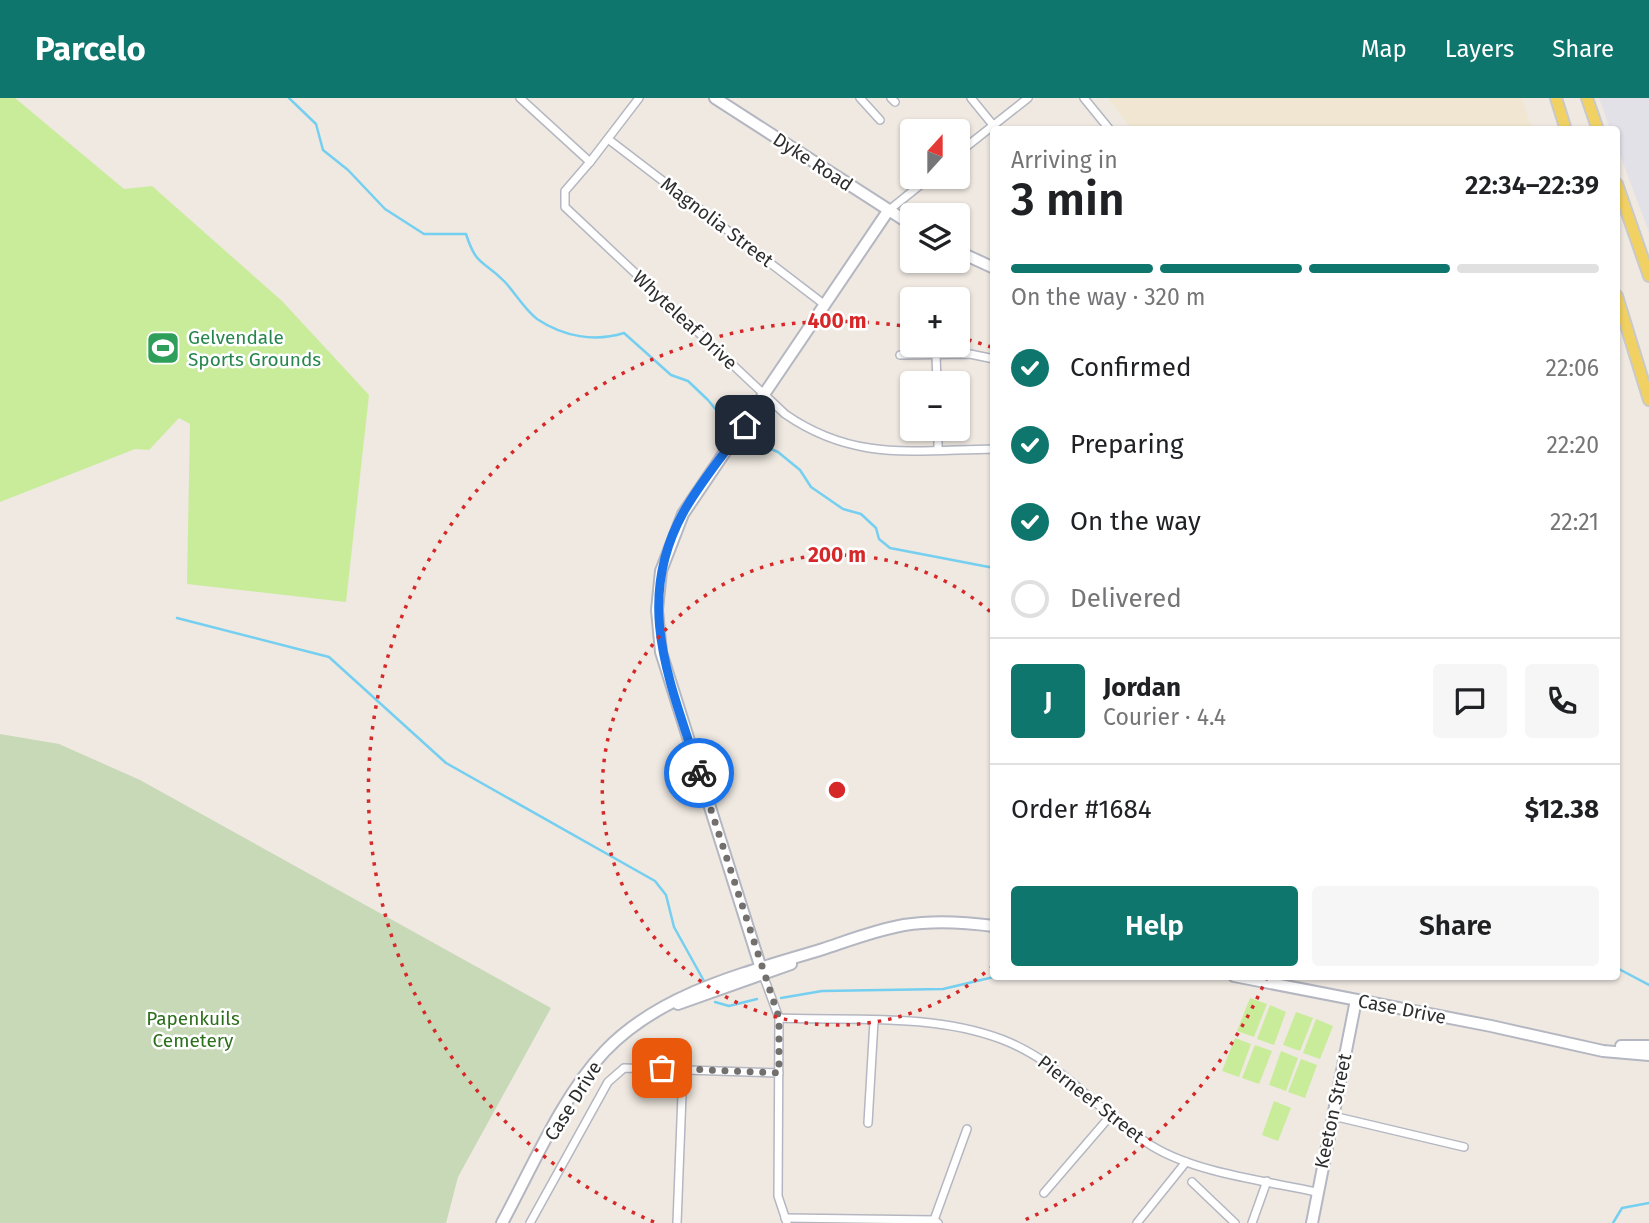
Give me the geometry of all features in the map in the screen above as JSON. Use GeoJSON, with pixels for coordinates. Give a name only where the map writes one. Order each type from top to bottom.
{"type":"FeatureCollection","features":[{"type":"Feature","properties":{"kind":"main road"},"geometry":{"type":"LineString","coordinates":[[1556,98],[1565,126]]}},
{"type":"Feature","properties":{"kind":"main road"},"geometry":{"type":"LineString","coordinates":[[1587,98],[1597,126]]}},
{"type":"Feature","properties":{"kind":"main road"},"geometry":{"type":"LineString","coordinates":[[1620,193],[1649,275]]}},
{"type":"Feature","properties":{"kind":"main road"},"geometry":{"type":"LineString","coordinates":[[1620,306],[1649,400]]}},
{"type":"Feature","properties":{"kind":"street"},"geometry":{"type":"LineString","coordinates":[[520,98],[590,162]]}},
{"type":"Feature","properties":{"kind":"street","name":"Whyteleaf Drive"},"geometry":{"type":"LineString","coordinates":[[639,98],[565,191],[565,207],[765,395],[809,431],[840,443],[873,450],[990,449]]}},
{"type":"Feature","properties":{"kind":"street","name":"Dyke Road"},"geometry":{"type":"LineString","coordinates":[[715,98],[900,218]]}},
{"type":"Feature","properties":{"kind":"street"},"geometry":{"type":"LineString","coordinates":[[860,98],[880,120]]}},
{"type":"Feature","properties":{"kind":"street"},"geometry":{"type":"LineString","coordinates":[[971,98],[993,125],[1028,98]]}},
{"type":"Feature","properties":{"kind":"street"},"geometry":{"type":"LineString","coordinates":[[1084,98],[1107,126]]}},
{"type":"Feature","properties":{"kind":"street"},"geometry":{"type":"LineString","coordinates":[[970,144],[990,127]]}},
{"type":"Feature","properties":{"kind":"street","name":"Magnolia Street"},"geometry":{"type":"LineString","coordinates":[[608,139],[825,305]]}},
{"type":"Feature","properties":{"kind":"street"},"geometry":{"type":"LineString","coordinates":[[915,189],[888,211],[745,425],[693,497],[674,532],[661,571],[657,610],[661,652],[779,1018],[778,1196],[786,1220],[936,1221],[967,1129]]}},
{"type":"Feature","properties":{"kind":"street"},"geometry":{"type":"LineString","coordinates":[[970,257],[990,266]]}},
{"type":"Feature","properties":{"kind":"street"},"geometry":{"type":"LineString","coordinates":[[970,354],[990,358]]}},
{"type":"Feature","properties":{"kind":"street"},"geometry":{"type":"LineString","coordinates":[[938,441],[938,450]]}},
{"type":"Feature","properties":{"kind":"street","name":"Case Drive"},"geometry":{"type":"LineString","coordinates":[[502,1223],[586,1074],[622,1035],[699,990],[762,972],[868,933],[906,925],[944,922],[990,926]]}},
{"type":"Feature","properties":{"kind":"street","name":"Case Drive"},"geometry":{"type":"LineString","coordinates":[[1254,980],[1603,1051],[1649,1055]]}},
{"type":"Feature","properties":{"kind":"street","name":"Keeton Street"},"geometry":{"type":"LineString","coordinates":[[1312,1223],[1356,1000]]}},
{"type":"Feature","properties":{"kind":"street","name":"Pierneef Street"},"geometry":{"type":"LineString","coordinates":[[779,1018],[935,1023],[999,1038],[1045,1060],[1150,1145],[1185,1162],[1316,1192]]}},
{"type":"Feature","properties":{"kind":"street"},"geometry":{"type":"LineString","coordinates":[[868,1123],[874,1021]]}},
{"type":"Feature","properties":{"kind":"street","name":"Case Drive"},"geometry":{"type":"LineString","coordinates":[[1569,1044],[1649,1045]]}},
{"type":"Feature","properties":{"kind":"street"},"geometry":{"type":"LineString","coordinates":[[530,1223],[613,1076],[630,1067],[779,1073]]}},
{"type":"Feature","properties":{"kind":"street"},"geometry":{"type":"LineString","coordinates":[[677,1223],[683,1069]]}},
{"type":"Feature","properties":{"kind":"street"},"geometry":{"type":"LineString","coordinates":[[1044,1193],[1112,1114]]}},
{"type":"Feature","properties":{"kind":"street"},"geometry":{"type":"LineString","coordinates":[[1333,1116],[1464,1147]]}},
{"type":"Feature","properties":{"kind":"street"},"geometry":{"type":"LineString","coordinates":[[1137,1223],[1185,1162]]}},
{"type":"Feature","properties":{"kind":"street"},"geometry":{"type":"LineString","coordinates":[[1252,1223],[1266,1181]]}},
{"type":"Feature","properties":{"kind":"street"},"geometry":{"type":"LineString","coordinates":[[1192,1182],[1235,1223]]}},
{"type":"Feature","properties":{"kind":"shaded area"},"geometry":{"type":"Polygon","coordinates":[[[1108,98],[1522,98],[1531,126],[1130,126],[1108,98]]]}},
{"type":"Feature","properties":{"kind":"shaded area"},"geometry":{"type":"Polygon","coordinates":[[[1599,98],[1649,98],[1649,232],[1620,155],[1620,126],[1609,126],[1599,98]]]}},
{"type":"Feature","properties":{"kind":"green space","name":"Gelvendale Sports Grounds"},"geometry":{"type":"Polygon","coordinates":[[[0,98],[15,98],[124,189],[152,186],[282,301],[369,395],[346,602],[187,584],[190,424],[179,418],[149,450],[135,449],[0,502],[0,98]]]}},
{"type":"Feature","properties":{"kind":"green space","name":"Papenkuils Cemetery"},"geometry":{"type":"Polygon","coordinates":[[[0,734],[59,744],[140,780],[551,1008],[458,1177],[446,1223],[0,1223],[0,734]]]}},
{"type":"Feature","properties":{"kind":"green space"},"geometry":{"type":"Polygon","coordinates":[[[1250,998],[1267,1004],[1254,1037],[1237,1031],[1250,998]]]}},
{"type":"Feature","properties":{"kind":"green space"},"geometry":{"type":"Polygon","coordinates":[[[1270,1005],[1286,1012],[1274,1045],[1257,1039],[1270,1005]]]}},
{"type":"Feature","properties":{"kind":"green space"},"geometry":{"type":"Polygon","coordinates":[[[1296,1012],[1313,1018],[1300,1051],[1283,1045],[1296,1012]]]}},
{"type":"Feature","properties":{"kind":"green space"},"geometry":{"type":"Polygon","coordinates":[[[1316,1019],[1333,1026],[1320,1059],[1303,1053],[1316,1019]]]}},
{"type":"Feature","properties":{"kind":"green space"},"geometry":{"type":"Polygon","coordinates":[[[1235,1038],[1251,1044],[1239,1077],[1222,1071],[1235,1038]]]}},
{"type":"Feature","properties":{"kind":"green space"},"geometry":{"type":"Polygon","coordinates":[[[1255,1045],[1272,1051],[1259,1084],[1242,1078],[1255,1045]]]}},
{"type":"Feature","properties":{"kind":"green space"},"geometry":{"type":"Polygon","coordinates":[[[1281,1051],[1298,1058],[1286,1091],[1269,1085],[1281,1051]]]}},
{"type":"Feature","properties":{"kind":"green space"},"geometry":{"type":"Polygon","coordinates":[[[1301,1059],[1317,1065],[1305,1098],[1288,1092],[1301,1059]]]}},
{"type":"Feature","properties":{"kind":"green space"},"geometry":{"type":"Polygon","coordinates":[[[1274,1101],[1291,1108],[1278,1141],[1262,1135],[1274,1101]]]}},
{"type":"Feature","properties":{"kind":"waterway"},"geometry":{"type":"LineString","coordinates":[[289,98],[316,124],[323,150],[348,170],[385,209],[424,234],[466,234],[477,258],[505,282],[537,319],[547,325],[580,336],[602,337],[624,333],[671,375],[688,381],[735,433]]}},
{"type":"Feature","properties":{"kind":"waterway"},"geometry":{"type":"LineString","coordinates":[[741,436],[778,452],[800,470],[811,487],[843,509],[861,514],[876,528],[879,539],[890,548],[990,567]]}},
{"type":"Feature","properties":{"kind":"waterway"},"geometry":{"type":"LineString","coordinates":[[177,618],[329,657],[446,763],[655,881],[666,895],[674,927],[704,981]]}},
{"type":"Feature","properties":{"kind":"waterway"},"geometry":{"type":"LineString","coordinates":[[1620,970],[1649,985]]}},
{"type":"Feature","properties":{"kind":"waterway"},"geometry":{"type":"LineString","coordinates":[[781,998],[822,991],[943,989],[990,978]]}},
{"type":"Feature","properties":{"kind":"waterway"},"geometry":{"type":"LineString","coordinates":[[715,1002],[729,1006],[757,999]]}},
{"type":"Feature","properties":{"kind":"waterway"},"geometry":{"type":"LineString","coordinates":[[1613,1223],[1622,1208],[1649,1203]]}},
{"type":"Feature","properties":{"kind":"way so far"},"geometry":{"type":"LineString","coordinates":[[662,1068],[779,1073],[779,1018],[760,968],[699,773]]}},
{"type":"Feature","properties":{"kind":"place","name":"Gelvendale Sports Grounds"},"geometry":{"type":"Point","coordinates":[163,348]}},
{"type":"Feature","properties":{"kind":"route"},"geometry":{"type":"LineString","coordinates":[[699,773],[661,652],[658,592],[665,555],[683,514],[745,425]]}}]}
